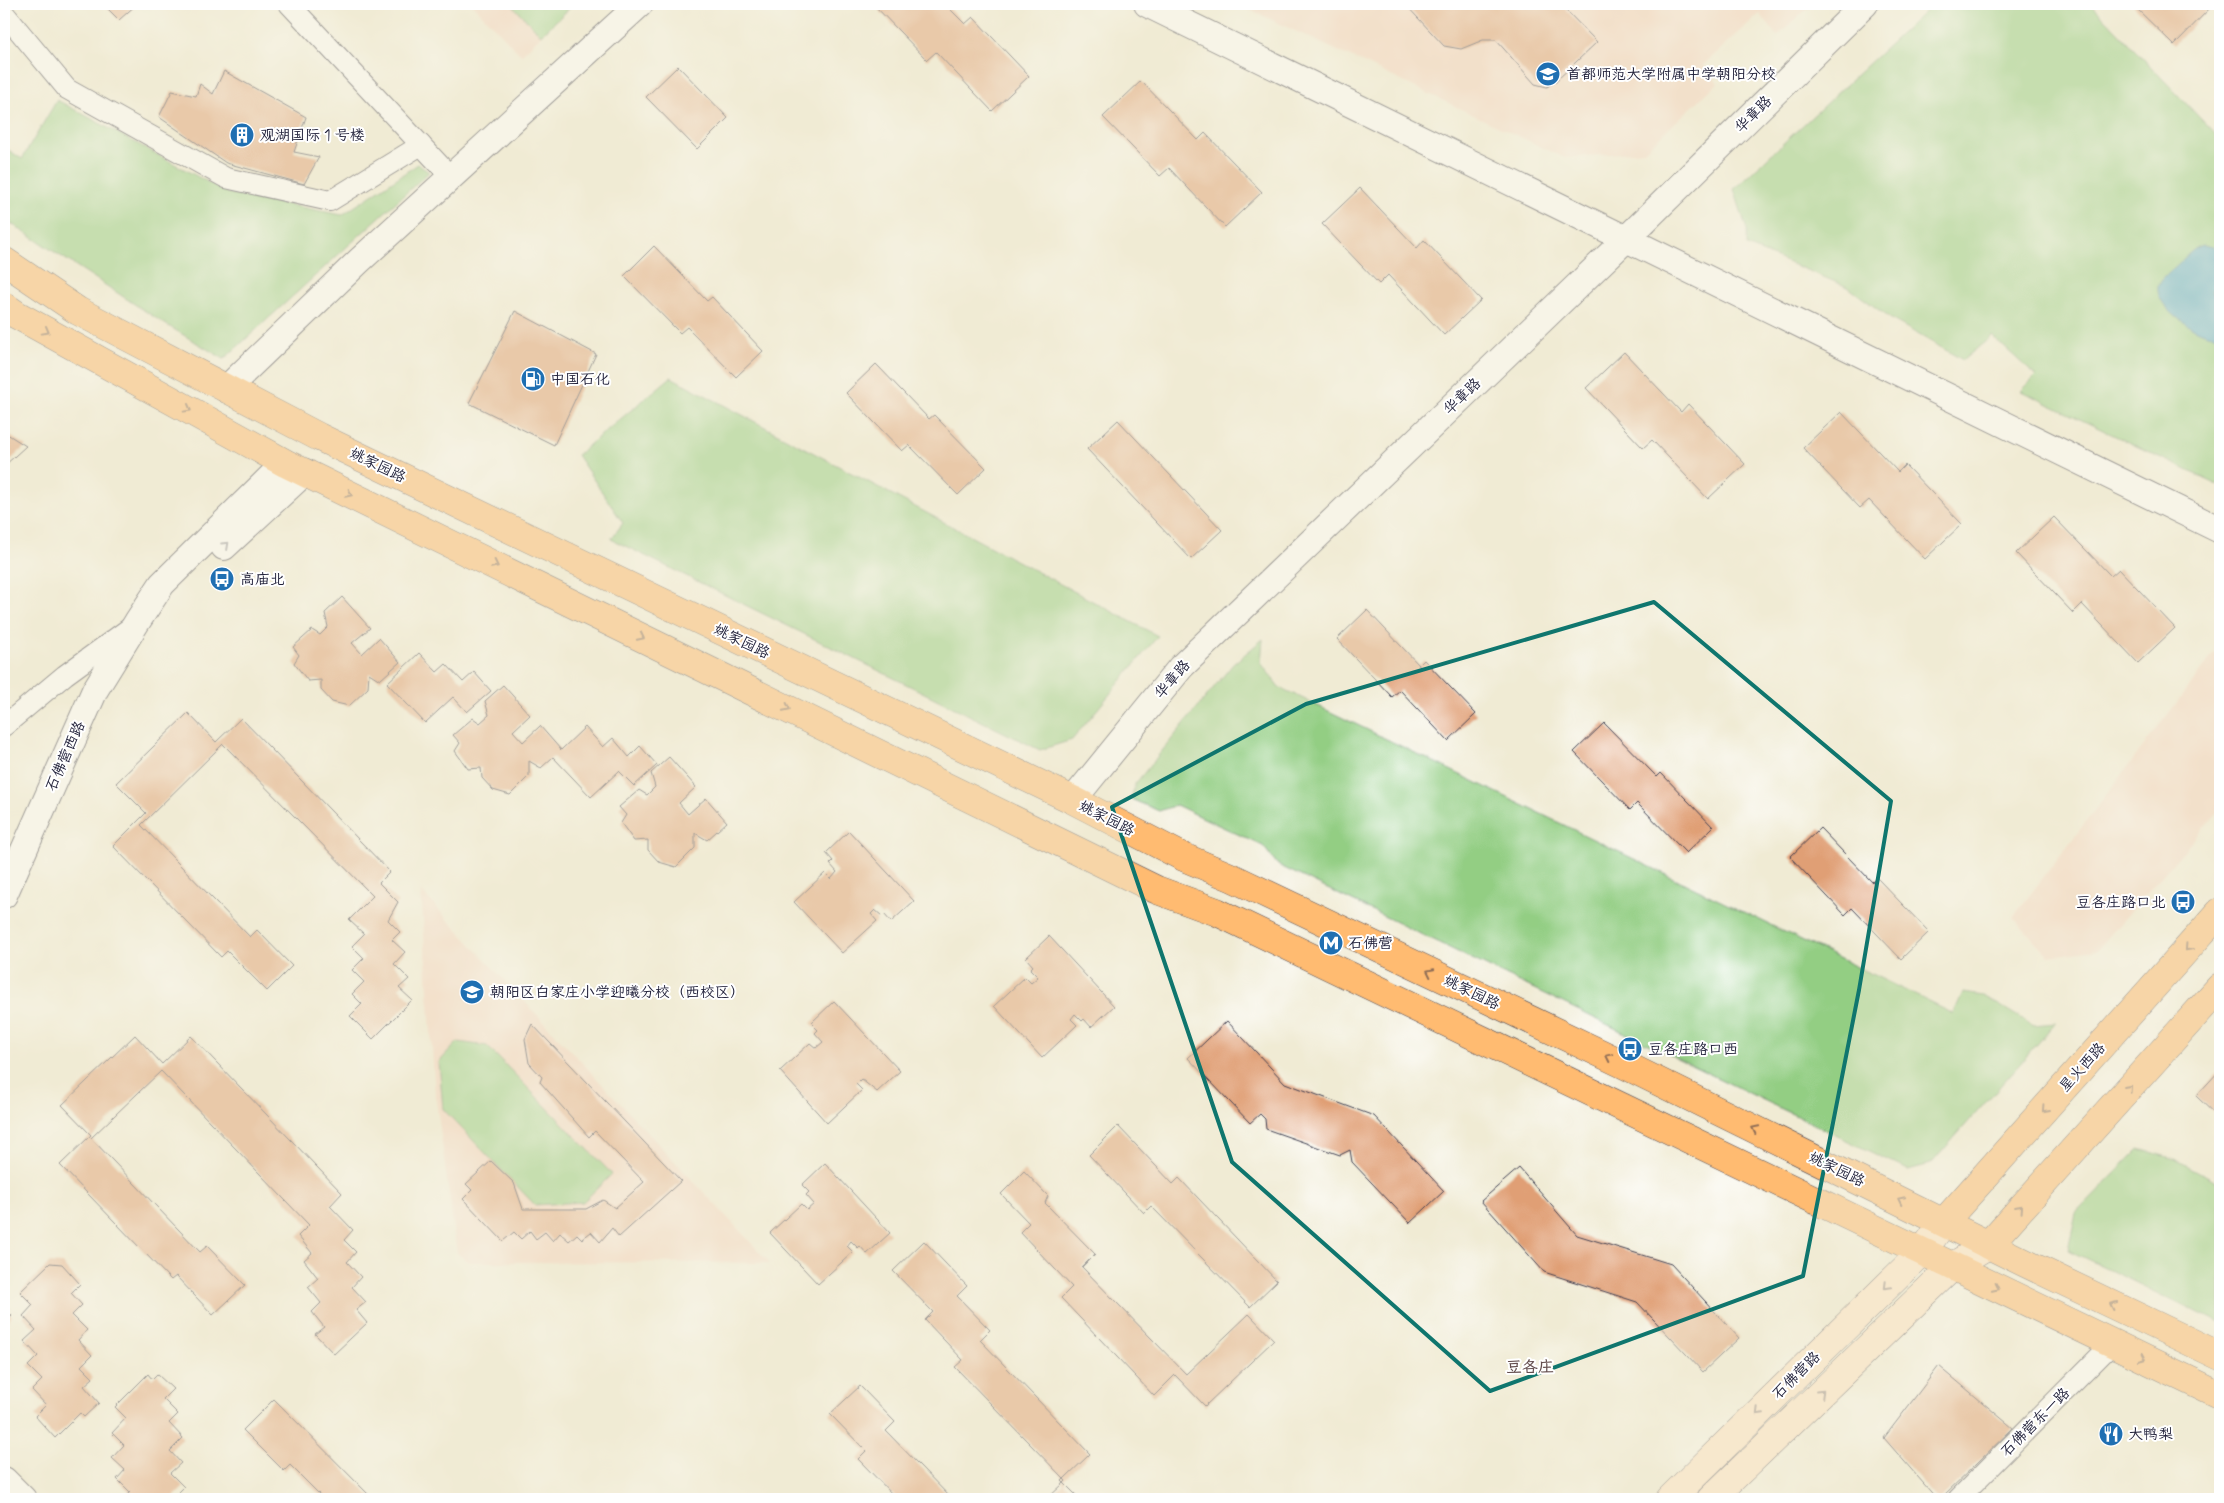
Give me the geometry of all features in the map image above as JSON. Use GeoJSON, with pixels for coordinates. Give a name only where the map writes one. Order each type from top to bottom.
{"type":"FeatureCollection","features":[{"type":"Feature","properties":{"kind":"main road","name":"姚家园路"},"geometry":{"type":"LineString","coordinates":[[4,261],[78,311],[319,437],[1073,800],[1181,856],[1233,878],[1612,1059],[1988,1245],[2220,1356]]}},
{"type":"Feature","properties":{"kind":"main road"},"geometry":{"type":"LineString","coordinates":[[4,306],[26,320],[295,467],[1157,890],[1217,912],[2220,1395]]}},
{"type":"Feature","properties":{"kind":"main road","name":"星火西路"},"geometry":{"type":"LineString","coordinates":[[1944,1222],[2220,912]]}},
{"type":"Feature","properties":{"kind":"main road"},"geometry":{"type":"LineString","coordinates":[[1988,1245],[2220,987]]}},
{"type":"Feature","properties":{"kind":"main road","name":"石佛营路"},"geometry":{"type":"LineString","coordinates":[[1670,1499],[1922,1252],[1944,1222]]}},
{"type":"Feature","properties":{"kind":"main road","name":"石佛营路"},"geometry":{"type":"LineString","coordinates":[[1710,1499],[1953,1266],[1988,1245]]}},
{"type":"Feature","properties":{"kind":"street"},"geometry":{"type":"LineString","coordinates":[[289,4],[451,177]]}},
{"type":"Feature","properties":{"kind":"street"},"geometry":{"type":"LineString","coordinates":[[226,389],[451,177],[640,4]]}},
{"type":"Feature","properties":{"kind":"street"},"geometry":{"type":"LineString","coordinates":[[1147,4],[2220,530]]}},
{"type":"Feature","properties":{"kind":"street","name":"华章路"},"geometry":{"type":"LineString","coordinates":[[1073,800],[1181,667],[1626,238],[1865,4]]}},
{"type":"Feature","properties":{"kind":"street"},"geometry":{"type":"LineString","coordinates":[[4,13],[67,89],[226,178],[330,200],[421,145]]}},
{"type":"Feature","properties":{"kind":"street","name":"石佛营西路"},"geometry":{"type":"LineString","coordinates":[[4,895],[95,690],[136,622],[162,584],[295,467]]}},
{"type":"Feature","properties":{"kind":"street"},"geometry":{"type":"LineString","coordinates":[[4,726],[64,675],[136,622]]}},
{"type":"Feature","properties":{"kind":"street","name":"石佛营东一路"},"geometry":{"type":"LineString","coordinates":[[1958,1499],[2112,1344]]}},
{"type":"Feature","properties":{"kind":"street"},"geometry":{"type":"LineString","coordinates":[[4,1480],[23,1499]]}},
{"type":"Feature","properties":{"kind":"highlighted area"},"geometry":{"type":"Polygon","coordinates":[[[1654,602],[1891,801],[1859,990],[1803,1276],[1490,1391],[1232,1162],[1112,807],[1306,704],[1654,602]]]}},
{"type":"Feature","properties":{"kind":"shaded area"},"geometry":{"type":"Polygon","coordinates":[[[472,4],[574,4],[521,55],[472,4]]]}},
{"type":"Feature","properties":{"kind":"shaded area","name":"首都师范大学附属中学朝阳分校"},"geometry":{"type":"Polygon","coordinates":[[[1238,4],[1813,4],[1777,36],[1760,14],[1703,65],[1718,83],[1644,151],[1565,158],[1238,4]]]}},
{"type":"Feature","properties":{"kind":"shaded area"},"geometry":{"type":"Polygon","coordinates":[[[2220,646],[2220,809],[2097,950],[2049,956],[2013,917],[2220,646]]]}},
{"type":"Feature","properties":{"kind":"shaded area","name":"朝阳区白家庄小学迎曦分校（西校区）"},"geometry":{"type":"Polygon","coordinates":[[[421,891],[770,1263],[468,1262],[457,1253],[435,1092],[421,891]]]}},
{"type":"Feature","properties":{"kind":"green space"},"geometry":{"type":"Polygon","coordinates":[[[511,4],[574,4],[541,35],[511,4]]]}},
{"type":"Feature","properties":{"kind":"green space"},"geometry":{"type":"Polygon","coordinates":[[[1933,4],[2091,4],[2220,139],[2220,486],[2021,391],[2036,376],[1992,336],[1963,360],[1891,319],[1848,287],[1747,246],[1747,230],[1734,189],[1933,4]]]}},
{"type":"Feature","properties":{"kind":"green space"},"geometry":{"type":"Polygon","coordinates":[[[57,100],[228,193],[342,215],[418,164],[429,172],[224,359],[165,324],[4,219],[4,147],[22,159],[57,100]]]}},
{"type":"Feature","properties":{"kind":"green space"},"geometry":{"type":"Polygon","coordinates":[[[671,377],[1158,636],[1072,740],[1040,750],[611,539],[623,523],[577,455],[671,377]]]}},
{"type":"Feature","properties":{"kind":"green space"},"geometry":{"type":"Polygon","coordinates":[[[1263,639],[1261,663],[1279,687],[1954,1014],[1963,993],[1984,996],[2032,1025],[2056,1023],[1931,1164],[1908,1170],[1278,865],[1263,846],[1176,805],[1159,811],[1131,799],[1135,784],[1233,664],[1263,639]]]}},
{"type":"Feature","properties":{"kind":"green space"},"geometry":{"type":"Polygon","coordinates":[[[458,1042],[487,1046],[612,1174],[583,1202],[535,1205],[443,1109],[439,1062],[458,1042]]]}},
{"type":"Feature","properties":{"kind":"green space"},"geometry":{"type":"Polygon","coordinates":[[[2139,1149],[2175,1159],[2220,1183],[2220,1323],[2068,1250],[2076,1213],[2139,1149]]]}},
{"type":"Feature","properties":{"kind":"water"},"geometry":{"type":"Polygon","coordinates":[[[2203,245],[2213,247],[2220,254],[2218,265],[2220,283],[2212,291],[2220,307],[2220,335],[2212,335],[2191,327],[2171,312],[2159,295],[2158,287],[2164,277],[2193,250],[2203,245]]]}},
{"type":"Feature","properties":{"kind":"building"},"geometry":{"type":"Polygon","coordinates":[[[103,4],[137,4],[119,20],[103,4]]]}},
{"type":"Feature","properties":{"kind":"building"},"geometry":{"type":"Polygon","coordinates":[[[873,4],[945,4],[965,24],[973,17],[1029,76],[992,111],[936,52],[927,60],[873,4]]]}},
{"type":"Feature","properties":{"kind":"building"},"geometry":{"type":"Polygon","coordinates":[[[1405,4],[1560,4],[1597,42],[1556,81],[1547,87],[1535,84],[1496,40],[1483,40],[1461,49],[1444,46],[1405,4]]]}},
{"type":"Feature","properties":{"kind":"building"},"geometry":{"type":"Polygon","coordinates":[[[2132,4],[2214,4],[2174,45],[2132,4]]]}},
{"type":"Feature","properties":{"kind":"building"},"geometry":{"type":"Polygon","coordinates":[[[678,66],[728,118],[697,149],[646,97],[678,66]]]}},
{"type":"Feature","properties":{"kind":"building","name":"观湖国际 1 号楼"},"geometry":{"type":"Polygon","coordinates":[[[224,71],[306,117],[294,152],[319,157],[304,184],[226,163],[159,117],[172,91],[196,96],[200,84],[213,94],[224,71]]]}},
{"type":"Feature","properties":{"kind":"building"},"geometry":{"type":"Polygon","coordinates":[[[1141,81],[1198,140],[1205,133],[1262,192],[1225,227],[1169,168],[1160,176],[1103,117],[1141,81]]]}},
{"type":"Feature","properties":{"kind":"building"},"geometry":{"type":"Polygon","coordinates":[[[1360,188],[1417,248],[1424,240],[1481,300],[1444,335],[1388,275],[1379,284],[1322,224],[1360,188]]]}},
{"type":"Feature","properties":{"kind":"building"},"geometry":{"type":"Polygon","coordinates":[[[654,246],[707,301],[712,297],[763,351],[736,377],[687,327],[680,333],[624,276],[654,246]]]}},
{"type":"Feature","properties":{"kind":"building","name":"中国石化"},"geometry":{"type":"Polygon","coordinates":[[[515,311],[596,354],[554,445],[469,403],[515,311]]]}},
{"type":"Feature","properties":{"kind":"building"},"geometry":{"type":"Polygon","coordinates":[[[1624,352],[1681,412],[1688,404],[1745,464],[1708,499],[1652,440],[1643,448],[1586,388],[1624,352]]]}},
{"type":"Feature","properties":{"kind":"building"},"geometry":{"type":"Polygon","coordinates":[[[876,364],[929,419],[934,415],[986,468],[958,495],[909,445],[902,451],[846,393],[876,364]]]}},
{"type":"Feature","properties":{"kind":"building"},"geometry":{"type":"Polygon","coordinates":[[[1841,412],[1898,472],[1905,465],[1962,524],[1925,559],[1869,500],[1860,508],[1803,448],[1841,412]]]}},
{"type":"Feature","properties":{"kind":"building"},"geometry":{"type":"Polygon","coordinates":[[[1118,420],[1222,530],[1191,559],[1087,449],[1118,420]]]}},
{"type":"Feature","properties":{"kind":"building"},"geometry":{"type":"Polygon","coordinates":[[[4,432],[26,446],[4,466],[4,432]]]}},
{"type":"Feature","properties":{"kind":"building"},"geometry":{"type":"Polygon","coordinates":[[[2054,517],[2111,576],[2119,569],[2175,628],[2138,663],[2082,604],[2073,613],[2016,553],[2054,517]]]}},
{"type":"Feature","properties":{"kind":"building"},"geometry":{"type":"Polygon","coordinates":[[[342,597],[370,628],[352,643],[362,654],[379,638],[400,662],[380,680],[369,673],[368,688],[349,706],[332,702],[321,690],[321,680],[308,681],[294,663],[299,655],[293,647],[312,630],[320,635],[328,627],[325,613],[342,597]]]}},
{"type":"Feature","properties":{"kind":"building"},"geometry":{"type":"Polygon","coordinates":[[[1367,610],[1419,665],[1424,660],[1476,714],[1448,741],[1400,690],[1392,697],[1337,639],[1367,610]]]}},
{"type":"Feature","properties":{"kind":"building"},"geometry":{"type":"Polygon","coordinates":[[[419,653],[437,672],[446,664],[463,682],[474,672],[491,691],[467,712],[453,697],[425,723],[387,683],[419,653]]]}},
{"type":"Feature","properties":{"kind":"building"},"geometry":{"type":"Polygon","coordinates":[[[503,685],[530,715],[513,731],[523,742],[540,726],[561,750],[585,727],[603,747],[613,738],[629,757],[640,746],[657,765],[634,786],[619,771],[591,797],[553,757],[541,768],[529,761],[529,776],[510,795],[493,790],[482,778],[481,768],[468,769],[455,751],[460,743],[453,735],[473,718],[480,723],[489,715],[485,701],[503,685]]]}},
{"type":"Feature","properties":{"kind":"building"},"geometry":{"type":"Polygon","coordinates":[[[188,713],[216,742],[241,718],[390,872],[379,883],[398,902],[388,920],[400,932],[392,940],[405,952],[394,964],[409,979],[399,988],[412,1000],[373,1039],[350,1016],[362,1004],[352,994],[364,982],[352,970],[364,958],[352,946],[364,934],[349,920],[373,896],[223,744],[141,825],[250,937],[257,930],[292,966],[267,991],[227,951],[221,957],[113,846],[146,813],[116,783],[188,713]]]}},
{"type":"Feature","properties":{"kind":"building"},"geometry":{"type":"Polygon","coordinates":[[[1604,723],[1657,777],[1661,773],[1713,827],[1686,853],[1637,803],[1630,810],[1574,752],[1604,723]]]}},
{"type":"Feature","properties":{"kind":"building"},"geometry":{"type":"Polygon","coordinates":[[[669,757],[696,787],[679,803],[688,814],[706,798],[727,822],[707,840],[695,833],[695,848],[676,867],[659,862],[648,850],[648,840],[634,841],[621,823],[626,815],[619,807],[639,790],[647,795],[655,787],[651,773],[669,757]]]}},
{"type":"Feature","properties":{"kind":"building"},"geometry":{"type":"Polygon","coordinates":[[[1820,828],[1872,882],[1877,878],[1929,932],[1901,959],[1852,908],[1845,915],[1790,857],[1820,828]]]}},
{"type":"Feature","properties":{"kind":"building"},"geometry":{"type":"Polygon","coordinates":[[[849,831],[914,901],[891,922],[884,914],[882,916],[875,910],[871,914],[877,921],[842,953],[794,902],[825,873],[831,879],[837,872],[830,864],[833,861],[826,853],[849,831]]]}},
{"type":"Feature","properties":{"kind":"building"},"geometry":{"type":"Polygon","coordinates":[[[1049,936],[1114,1006],[1091,1027],[1084,1019],[1082,1021],[1075,1014],[1071,1019],[1077,1025],[1042,1058],[994,1006],[1025,977],[1031,983],[1038,977],[1030,969],[1033,966],[1026,958],[1049,936]]]}},
{"type":"Feature","properties":{"kind":"building"},"geometry":{"type":"Polygon","coordinates":[[[834,1001],[900,1071],[877,1092],[861,1079],[856,1084],[862,1090],[827,1123],[780,1071],[810,1043],[816,1048],[823,1042],[815,1033],[818,1030],[811,1023],[834,1001]]]}},
{"type":"Feature","properties":{"kind":"building"},"geometry":{"type":"Polygon","coordinates":[[[1227,1021],[1285,1083],[1374,1116],[1444,1191],[1410,1223],[1352,1162],[1350,1150],[1340,1155],[1266,1129],[1265,1119],[1260,1114],[1250,1123],[1188,1058],[1227,1021]]]}},
{"type":"Feature","properties":{"kind":"building"},"geometry":{"type":"Polygon","coordinates":[[[532,1024],[681,1181],[619,1237],[612,1228],[600,1242],[591,1232],[582,1239],[577,1234],[569,1241],[560,1233],[553,1241],[545,1232],[536,1239],[530,1231],[521,1239],[514,1232],[503,1241],[463,1199],[472,1190],[466,1184],[491,1161],[514,1183],[523,1209],[586,1209],[603,1200],[615,1208],[644,1182],[595,1131],[589,1137],[540,1082],[542,1077],[529,1063],[525,1039],[532,1024]]]}},
{"type":"Feature","properties":{"kind":"building"},"geometry":{"type":"Polygon","coordinates":[[[135,1035],[162,1064],[191,1036],[342,1193],[330,1206],[353,1230],[344,1240],[356,1252],[347,1262],[361,1277],[352,1287],[366,1302],[356,1310],[367,1323],[334,1354],[315,1334],[324,1327],[312,1312],[321,1303],[308,1287],[318,1278],[304,1260],[312,1253],[298,1236],[309,1225],[161,1071],[91,1138],[200,1252],[207,1246],[245,1285],[213,1315],[176,1276],[171,1280],[60,1165],[91,1135],[62,1105],[135,1035]]]}},
{"type":"Feature","properties":{"kind":"building"},"geometry":{"type":"Polygon","coordinates":[[[2220,1070],[2220,1119],[2196,1096],[2220,1070]]]}},
{"type":"Feature","properties":{"kind":"building"},"geometry":{"type":"Polygon","coordinates":[[[1118,1126],[1173,1184],[1179,1178],[1277,1281],[1250,1307],[1151,1206],[1144,1213],[1089,1155],[1118,1126]]]}},
{"type":"Feature","properties":{"kind":"building"},"geometry":{"type":"Polygon","coordinates":[[[825,1163],[890,1233],[867,1254],[860,1246],[858,1248],[851,1241],[847,1246],[853,1252],[818,1284],[770,1233],[801,1204],[807,1210],[814,1204],[806,1195],[809,1192],[802,1185],[825,1163]]]}},
{"type":"Feature","properties":{"kind":"building"},"geometry":{"type":"Polygon","coordinates":[[[1519,1168],[1577,1235],[1671,1264],[1739,1338],[1703,1372],[1637,1302],[1544,1272],[1481,1201],[1519,1168]]]}},
{"type":"Feature","properties":{"kind":"building"},"geometry":{"type":"Polygon","coordinates":[[[1024,1171],[1048,1196],[1045,1203],[1095,1254],[1082,1267],[1186,1374],[1249,1314],[1274,1340],[1205,1406],[1175,1375],[1154,1396],[1061,1298],[1072,1287],[1020,1232],[1029,1223],[1001,1194],[1024,1171]]]}},
{"type":"Feature","properties":{"kind":"building"},"geometry":{"type":"Polygon","coordinates":[[[924,1241],[967,1286],[957,1296],[990,1330],[980,1340],[1090,1454],[1064,1479],[955,1367],[963,1360],[925,1320],[933,1312],[893,1271],[924,1241]]]}},
{"type":"Feature","properties":{"kind":"building"},"geometry":{"type":"Polygon","coordinates":[[[50,1263],[62,1264],[80,1284],[71,1293],[82,1305],[72,1315],[87,1330],[78,1340],[92,1355],[81,1366],[93,1378],[84,1386],[99,1403],[84,1417],[80,1413],[55,1438],[35,1416],[46,1405],[32,1390],[42,1380],[28,1366],[38,1356],[24,1341],[36,1330],[23,1316],[33,1305],[20,1292],[50,1263]]]}},
{"type":"Feature","properties":{"kind":"building"},"geometry":{"type":"Polygon","coordinates":[[[4,1308],[12,1316],[4,1324],[4,1308]]]}},
{"type":"Feature","properties":{"kind":"building"},"geometry":{"type":"Polygon","coordinates":[[[1939,1366],[2013,1428],[1940,1499],[1937,1499],[1884,1438],[1939,1366]]]}},
{"type":"Feature","properties":{"kind":"building"},"geometry":{"type":"Polygon","coordinates":[[[148,1374],[152,1379],[157,1374],[173,1389],[163,1399],[178,1414],[169,1423],[183,1438],[170,1451],[181,1463],[170,1473],[184,1487],[174,1497],[176,1499],[123,1499],[130,1492],[117,1479],[125,1470],[112,1458],[124,1445],[112,1433],[126,1418],[115,1407],[148,1374]]]}},
{"type":"Feature","properties":{"kind":"building"},"geometry":{"type":"Polygon","coordinates":[[[860,1386],[895,1422],[886,1431],[952,1499],[897,1499],[858,1459],[866,1451],[830,1414],[860,1386]]]}},
{"type":"Feature","properties":{"kind":"building"},"geometry":{"type":"Polygon","coordinates":[[[274,1399],[373,1499],[324,1499],[290,1465],[284,1471],[243,1430],[274,1399]]]}},
{"type":"Feature","properties":{"kind":"building"},"geometry":{"type":"Polygon","coordinates":[[[1064,1483],[1080,1499],[1047,1499],[1064,1483]]]}},
{"type":"Feature","properties":{"kind":"place","name":"首都师范大学附属中学朝阳分校"},"geometry":{"type":"Point","coordinates":[1548,74]}},
{"type":"Feature","properties":{"kind":"place","name":"观湖国际 1 号楼"},"geometry":{"type":"Point","coordinates":[242,135]}},
{"type":"Feature","properties":{"kind":"place","name":"中国石化"},"geometry":{"type":"Point","coordinates":[533,379]}},
{"type":"Feature","properties":{"kind":"place","name":"高庙北"},"geometry":{"type":"Point","coordinates":[222,579]}},
{"type":"Feature","properties":{"kind":"place","name":"豆各庄路口北"},"geometry":{"type":"Point","coordinates":[2183,902]}},
{"type":"Feature","properties":{"kind":"place","name":"石佛营"},"geometry":{"type":"Point","coordinates":[1331,943]}},
{"type":"Feature","properties":{"kind":"place","name":"朝阳区白家庄小学迎曦分校（西校区）"},"geometry":{"type":"Point","coordinates":[472,992]}},
{"type":"Feature","properties":{"kind":"place","name":"豆各庄路口西"},"geometry":{"type":"Point","coordinates":[1630,1049]}},
{"type":"Feature","properties":{"kind":"place","name":"大鸭梨"},"geometry":{"type":"Point","coordinates":[2111,1434]}},
{"type":"Feature","properties":{"kind":"district","name":"豆各庄"},"geometry":{"type":"Point","coordinates":[1530,1366]}}]}
